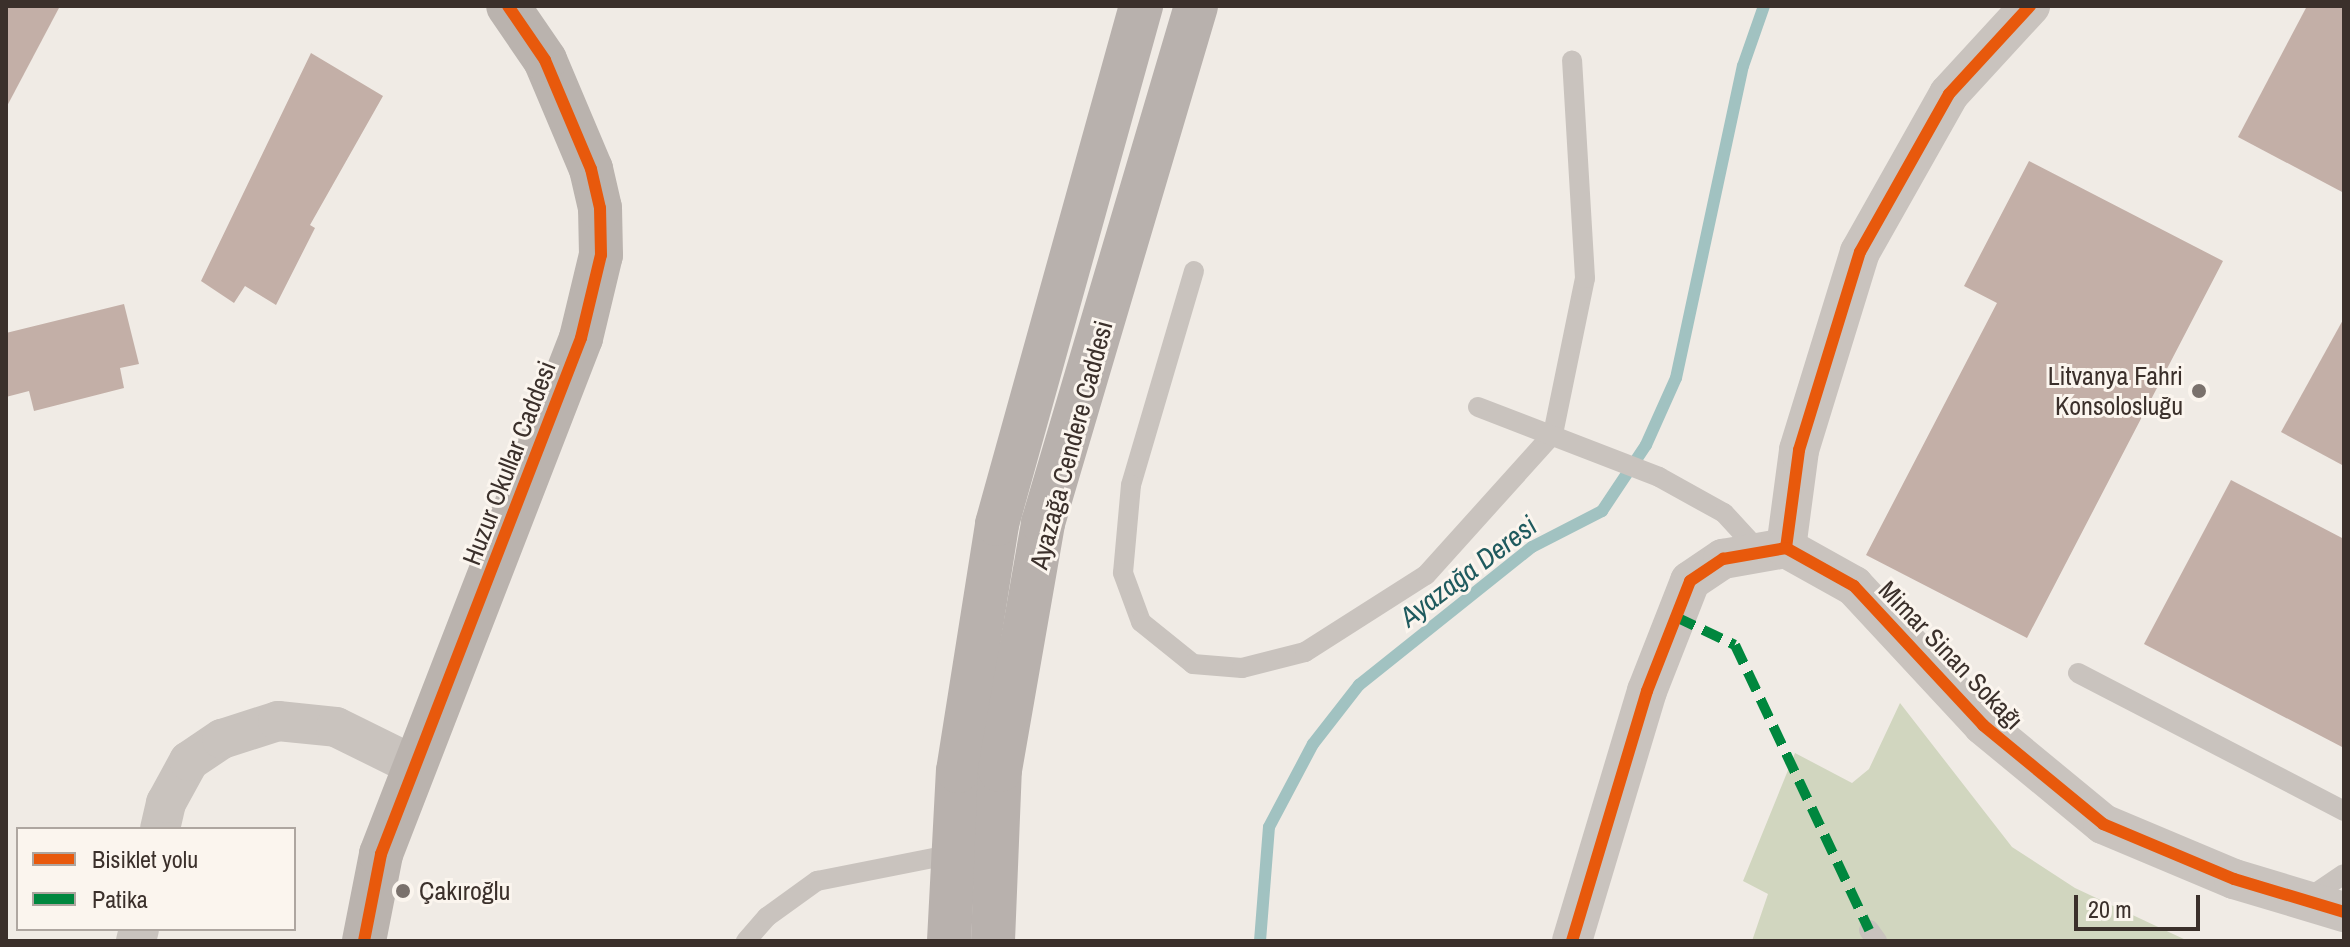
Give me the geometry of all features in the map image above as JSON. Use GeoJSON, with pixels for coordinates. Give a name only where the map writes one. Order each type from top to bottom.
{"type":"FeatureCollection","features":[{"type":"Feature","properties":{"kind":"main road","name":"Ayazağa Cendere Caddesi"},"geometry":{"type":"LineString","coordinates":[[949,941],[958,771],[997,524],[1141,6]]}},
{"type":"Feature","properties":{"kind":"main road","name":"Ayazağa Cendere Caddesi"},"geometry":{"type":"LineString","coordinates":[[993,941],[1000,770],[1043,523],[1196,6]]}},
{"type":"Feature","properties":{"kind":"street","name":"Huzur Okullar Caddesi"},"geometry":{"type":"LineString","coordinates":[[364,941],[381,854],[581,338],[601,255],[600,208],[586,156],[545,60],[508,6]]}},
{"type":"Feature","properties":{"kind":"street"},"geometry":{"type":"LineString","coordinates":[[1572,941],[1647,691],[1690,581],[1723,559],[1772,549],[1860,252],[1949,94],[2030,6]]}},
{"type":"Feature","properties":{"kind":"street","name":"Mimar Sinan Sokağı"},"geometry":{"type":"LineString","coordinates":[[1772,549],[1854,586],[1983,725],[2103,824],[2234,879],[2344,912]]}},
{"type":"Feature","properties":{"kind":"street"},"geometry":{"type":"LineString","coordinates":[[160,827],[166,803],[189,761],[222,739],[278,721],[336,727],[415,766]]}},
{"type":"Feature","properties":{"kind":"lane"},"geometry":{"type":"LineString","coordinates":[[1194,271],[1131,485],[1123,573],[1141,622],[1193,664],[1242,668],[1305,652],[1426,575],[1553,434],[1585,278],[1572,60]]}},
{"type":"Feature","properties":{"kind":"lane"},"geometry":{"type":"LineString","coordinates":[[1478,407],[1659,477],[1724,513],[1772,549]]}},
{"type":"Feature","properties":{"kind":"lane"},"geometry":{"type":"LineString","coordinates":[[2078,673],[2344,811]]}},
{"type":"Feature","properties":{"kind":"lane"},"geometry":{"type":"LineString","coordinates":[[746,941],[767,917],[817,881],[953,854]]}},
{"type":"Feature","properties":{"kind":"lane"},"geometry":{"type":"LineString","coordinates":[[2304,902],[2344,874]]}},
{"type":"Feature","properties":{"kind":"green space"},"geometry":{"type":"Polygon","coordinates":[[[1900,703],[2012,847],[2075,888],[2188,941],[1752,941],[1768,894],[1743,881],[1795,753],[1852,783],[1869,769],[1900,703]]]}},
{"type":"Feature","properties":{"kind":"building"},"geometry":{"type":"Polygon","coordinates":[[[6,6],[60,6],[6,108],[6,6]]]}},
{"type":"Feature","properties":{"kind":"building"},"geometry":{"type":"Polygon","coordinates":[[[2307,6],[2344,6],[2344,193],[2238,137],[2307,6]]]}},
{"type":"Feature","properties":{"kind":"building"},"geometry":{"type":"Polygon","coordinates":[[[311,53],[383,96],[310,225],[315,228],[276,305],[245,286],[234,303],[201,281],[311,53]]]}},
{"type":"Feature","properties":{"kind":"building"},"geometry":{"type":"Polygon","coordinates":[[[2029,161],[2223,261],[2027,638],[1866,555],[1997,303],[1964,286],[2029,161]]]}},
{"type":"Feature","properties":{"kind":"building"},"geometry":{"type":"Polygon","coordinates":[[[124,304],[139,364],[120,368],[124,388],[34,411],[29,391],[6,397],[6,333],[124,304]]]}},
{"type":"Feature","properties":{"kind":"building"},"geometry":{"type":"Polygon","coordinates":[[[2344,318],[2344,466],[2281,432],[2344,318]]]}},
{"type":"Feature","properties":{"kind":"building"},"geometry":{"type":"Polygon","coordinates":[[[2231,480],[2344,539],[2344,748],[2144,644],[2231,480]]]}},
{"type":"Feature","properties":{"kind":"waterway","name":"Ayazağa Deresi"},"geometry":{"type":"LineString","coordinates":[[1260,941],[1269,827],[1313,744],[1359,685],[1532,547],[1602,511],[1646,445],[1676,378],[1743,66],[1764,6]]}},
{"type":"Feature","properties":{"kind":"marked path"},"geometry":{"type":"LineString","coordinates":[[1676,617],[1735,645],[1869,930]]}},
{"type":"Feature","properties":{"kind":"cycle path"},"geometry":{"type":"LineString","coordinates":[[364,941],[381,854],[581,338],[601,255],[600,208],[591,169],[545,60],[508,6]]}},
{"type":"Feature","properties":{"kind":"cycle path"},"geometry":{"type":"LineString","coordinates":[[1786,548],[1799,450],[1860,252],[1949,94],[2030,6]]}},
{"type":"Feature","properties":{"kind":"cycle path"},"geometry":{"type":"LineString","coordinates":[[1572,941],[1647,691],[1690,581],[1723,559],[1786,548],[1854,586],[1983,725],[2103,824],[2234,879],[2344,912]]}},
{"type":"Feature","properties":{"kind":"place","name":"Litvanya Fahri Konsolosluğu"},"geometry":{"type":"Point","coordinates":[2199,391]}},
{"type":"Feature","properties":{"kind":"place","name":"Çakıroğlu"},"geometry":{"type":"Point","coordinates":[403,891]}}]}
